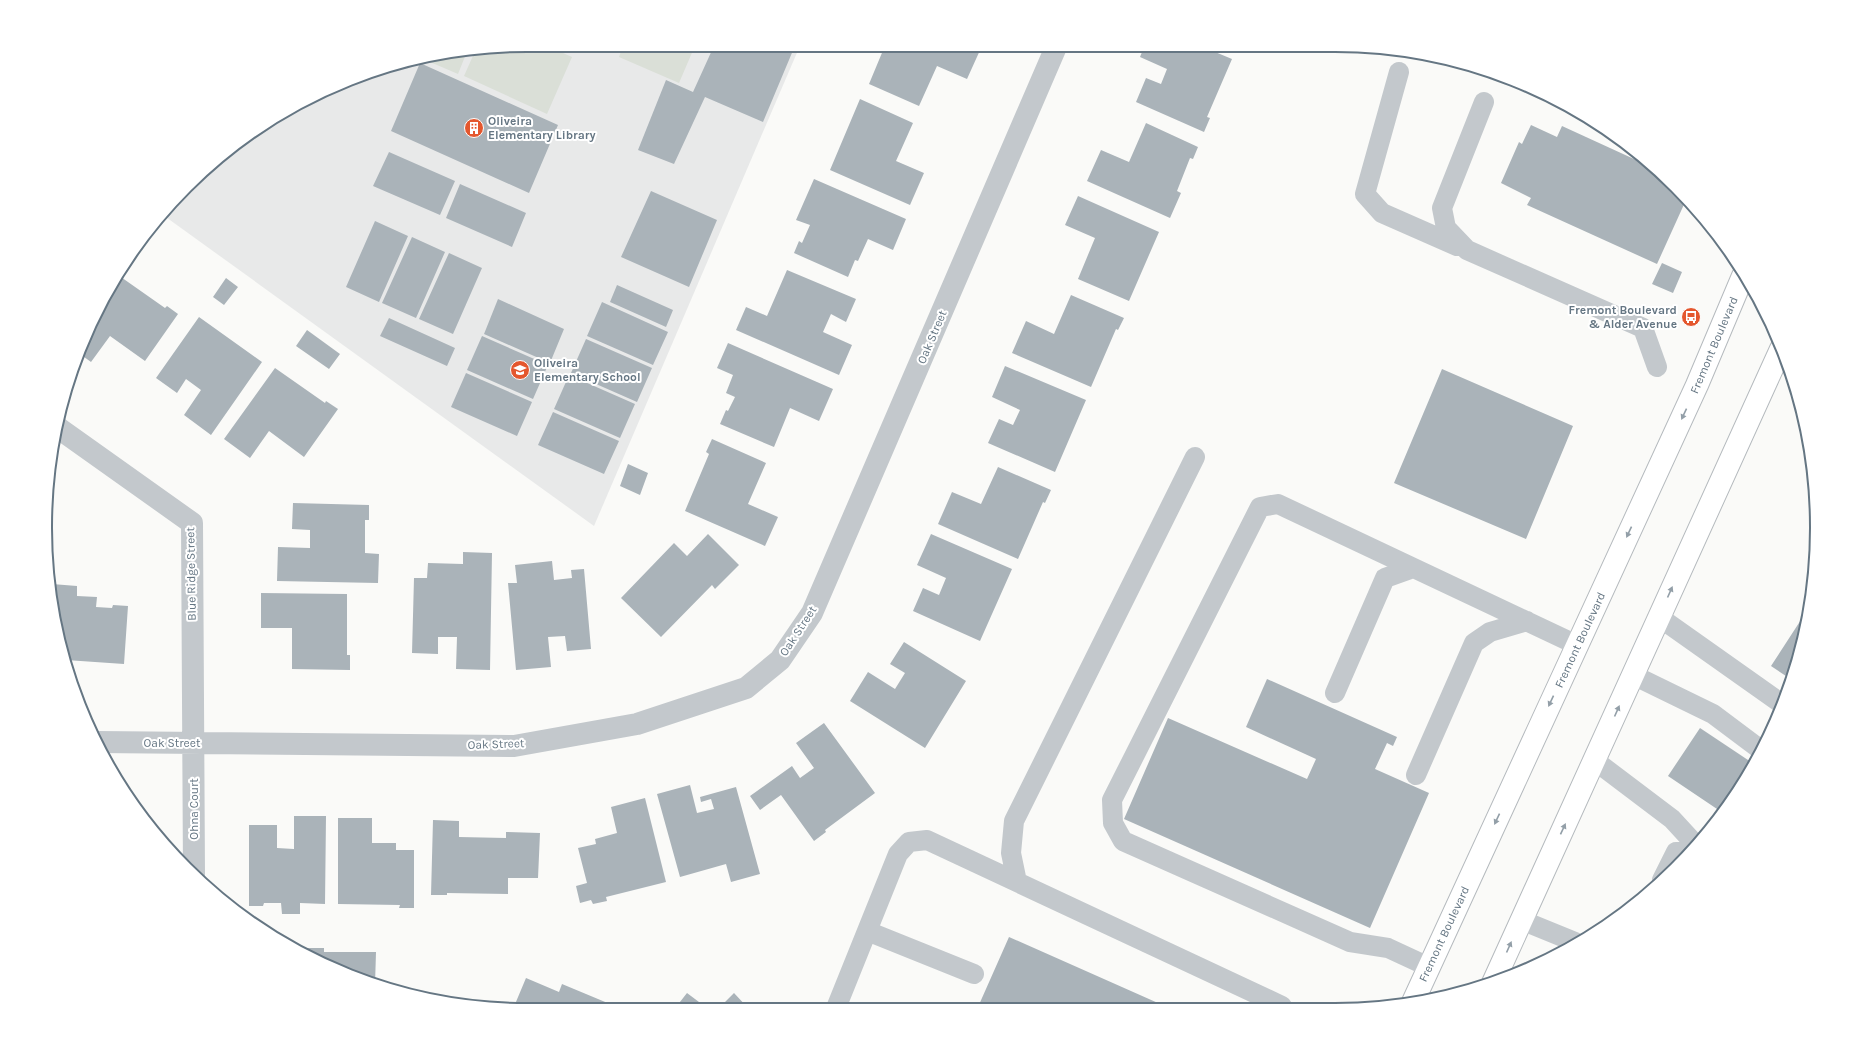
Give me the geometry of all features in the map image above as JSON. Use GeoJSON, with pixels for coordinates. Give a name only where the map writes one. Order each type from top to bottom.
{"type":"FeatureCollection","features":[{"type":"Feature","properties":{"kind":"main road","name":"Fremont Boulevard"},"geometry":{"type":"LineString","coordinates":[[1416,996],[1697,385],[1741,281]]}},
{"type":"Feature","properties":{"kind":"main road"},"geometry":{"type":"LineString","coordinates":[[1497,974],[1778,357]]}},
{"type":"Feature","properties":{"kind":"street","name":"Oak Street"},"geometry":{"type":"LineString","coordinates":[[103,742],[514,746],[636,724],[746,688],[780,660],[812,613],[1054,52]]}},
{"type":"Feature","properties":{"kind":"street","name":"Blue Ridge Street"},"geometry":{"type":"LineString","coordinates":[[62,431],[192,523],[193,742]]}},
{"type":"Feature","properties":{"kind":"street","name":"Ohna Court"},"geometry":{"type":"LineString","coordinates":[[193,742],[194,867]]}},
{"type":"Feature","properties":{"kind":"lane"},"geometry":{"type":"LineString","coordinates":[[1399,72],[1364,194],[1382,213],[1643,328],[1657,367]]}},
{"type":"Feature","properties":{"kind":"lane"},"geometry":{"type":"LineString","coordinates":[[1467,250],[1446,228],[1442,208],[1484,102]]}},
{"type":"Feature","properties":{"kind":"lane"},"geometry":{"type":"LineString","coordinates":[[1017,882],[1011,853],[1014,821],[1195,457]]}},
{"type":"Feature","properties":{"kind":"lane"},"geometry":{"type":"LineString","coordinates":[[1429,967],[1388,948],[1350,942],[1123,841],[1113,822],[1112,800],[1260,507],[1278,504],[1577,645]]}},
{"type":"Feature","properties":{"kind":"lane"},"geometry":{"type":"LineString","coordinates":[[1335,693],[1385,578],[1413,568]]}},
{"type":"Feature","properties":{"kind":"lane"},"geometry":{"type":"LineString","coordinates":[[1659,618],[1777,701]]}},
{"type":"Feature","properties":{"kind":"lane"},"geometry":{"type":"LineString","coordinates":[[1416,775],[1474,643],[1490,632],[1527,621]]}},
{"type":"Feature","properties":{"kind":"lane"},"geometry":{"type":"LineString","coordinates":[[1633,675],[1713,714],[1756,746]]}},
{"type":"Feature","properties":{"kind":"lane"},"geometry":{"type":"LineString","coordinates":[[1594,760],[1672,819],[1692,841]]}},
{"type":"Feature","properties":{"kind":"lane"},"geometry":{"type":"LineString","coordinates":[[838,1003],[898,854],[909,842],[927,840],[1276,1003]]}},
{"type":"Feature","properties":{"kind":"lane"},"geometry":{"type":"LineString","coordinates":[[1669,866],[1676,852],[1682,852]]}},
{"type":"Feature","properties":{"kind":"lane"},"geometry":{"type":"LineString","coordinates":[[1521,920],[1570,940]]}},
{"type":"Feature","properties":{"kind":"lane"},"geometry":{"type":"LineString","coordinates":[[867,931],[974,974]]}},
{"type":"Feature","properties":{"kind":"shaded area"},"geometry":{"type":"Polygon","coordinates":[[[561,52],[572,57],[547,114],[464,76],[473,55],[496,53],[561,52]]]}},
{"type":"Feature","properties":{"kind":"shaded area"},"geometry":{"type":"Polygon","coordinates":[[[621,52],[692,52],[679,83],[619,57],[621,52]]]}},
{"type":"Feature","properties":{"kind":"shaded area","name":"Oliveira Elementary School"},"geometry":{"type":"Polygon","coordinates":[[[797,52],[594,526],[167,218],[191,191],[214,170],[263,132],[317,101],[375,77],[404,68],[465,56],[496,53],[797,52]]]}},
{"type":"Feature","properties":{"kind":"shaded area"},"geometry":{"type":"Polygon","coordinates":[[[465,56],[458,74],[430,62],[465,56]]]}},
{"type":"Feature","properties":{"kind":"building"},"geometry":{"type":"Polygon","coordinates":[[[711,52],[792,52],[763,122],[705,97],[674,164],[638,150],[666,80],[693,92],[711,52]]]}},
{"type":"Feature","properties":{"kind":"building"},"geometry":{"type":"Polygon","coordinates":[[[882,52],[979,52],[967,79],[937,66],[919,106],[869,84],[882,52]]]}},
{"type":"Feature","properties":{"kind":"building"},"geometry":{"type":"Polygon","coordinates":[[[1142,52],[1215,52],[1232,59],[1207,117],[1210,118],[1204,132],[1136,102],[1146,78],[1161,84],[1167,69],[1140,57],[1142,52]]]}},
{"type":"Feature","properties":{"kind":"building","name":"Oliveira Elementary Library"},"geometry":{"type":"Polygon","coordinates":[[[422,64],[558,125],[529,193],[391,131],[419,65],[422,64]]]}},
{"type":"Feature","properties":{"kind":"building"},"geometry":{"type":"Polygon","coordinates":[[[860,99],[913,123],[896,161],[924,173],[910,205],[830,170],[860,99]]]}},
{"type":"Feature","properties":{"kind":"building"},"geometry":{"type":"Polygon","coordinates":[[[1146,123],[1198,147],[1193,159],[1190,158],[1177,191],[1181,193],[1170,218],[1087,181],[1101,150],[1129,162],[1146,123]]]}},
{"type":"Feature","properties":{"kind":"building"},"geometry":{"type":"Polygon","coordinates":[[[1531,125],[1557,137],[1562,126],[1636,160],[1648,170],[1684,205],[1657,264],[1527,205],[1531,198],[1501,183],[1519,142],[1522,144],[1531,125]]]}},
{"type":"Feature","properties":{"kind":"building"},"geometry":{"type":"Polygon","coordinates":[[[389,152],[455,181],[440,215],[373,186],[389,152]]]}},
{"type":"Feature","properties":{"kind":"building"},"geometry":{"type":"Polygon","coordinates":[[[814,179],[906,219],[893,250],[868,239],[858,261],[855,260],[848,277],[794,253],[799,241],[802,243],[810,225],[796,220],[814,179]]]}},
{"type":"Feature","properties":{"kind":"building"},"geometry":{"type":"Polygon","coordinates":[[[460,184],[526,213],[512,247],[446,218],[460,184]]]}},
{"type":"Feature","properties":{"kind":"building"},"geometry":{"type":"Polygon","coordinates":[[[651,191],[717,220],[689,287],[621,257],[651,191]]]}},
{"type":"Feature","properties":{"kind":"building"},"geometry":{"type":"Polygon","coordinates":[[[1078,196],[1159,232],[1129,301],[1078,279],[1095,238],[1065,225],[1078,196]]]}},
{"type":"Feature","properties":{"kind":"building"},"geometry":{"type":"Polygon","coordinates":[[[375,221],[408,236],[379,302],[346,287],[375,221]]]}},
{"type":"Feature","properties":{"kind":"building"},"geometry":{"type":"Polygon","coordinates":[[[412,237],[445,252],[416,318],[382,303],[412,237]]]}},
{"type":"Feature","properties":{"kind":"building"},"geometry":{"type":"Polygon","coordinates":[[[449,253],[482,268],[453,334],[419,319],[449,253]]]}},
{"type":"Feature","properties":{"kind":"building"},"geometry":{"type":"Polygon","coordinates":[[[1662,263],[1682,272],[1673,293],[1652,284],[1662,263]]]}},
{"type":"Feature","properties":{"kind":"building"},"geometry":{"type":"Polygon","coordinates":[[[787,270],[856,299],[846,322],[831,314],[823,332],[852,345],[839,375],[736,330],[746,307],[767,316],[787,270]]]}},
{"type":"Feature","properties":{"kind":"building"},"geometry":{"type":"Polygon","coordinates":[[[123,278],[165,308],[167,306],[178,314],[145,361],[110,336],[91,362],[84,357],[88,346],[101,317],[123,278]]]}},
{"type":"Feature","properties":{"kind":"building"},"geometry":{"type":"Polygon","coordinates":[[[226,278],[238,287],[224,305],[213,297],[226,278]]]}},
{"type":"Feature","properties":{"kind":"building"},"geometry":{"type":"Polygon","coordinates":[[[617,285],[673,310],[666,327],[610,302],[617,285]]]}},
{"type":"Feature","properties":{"kind":"building"},"geometry":{"type":"Polygon","coordinates":[[[1071,295],[1124,318],[1118,330],[1116,329],[1091,387],[1012,353],[1026,321],[1054,334],[1071,295]]]}},
{"type":"Feature","properties":{"kind":"building"},"geometry":{"type":"Polygon","coordinates":[[[498,299],[564,329],[550,363],[484,334],[498,299]]]}},
{"type":"Feature","properties":{"kind":"building"},"geometry":{"type":"Polygon","coordinates":[[[602,302],[668,332],[653,365],[587,336],[602,302]]]}},
{"type":"Feature","properties":{"kind":"building"},"geometry":{"type":"Polygon","coordinates":[[[199,317],[262,362],[211,435],[184,415],[201,390],[186,379],[177,393],[156,378],[199,317]]]}},
{"type":"Feature","properties":{"kind":"building"},"geometry":{"type":"Polygon","coordinates":[[[389,318],[455,348],[447,366],[380,336],[389,318]]]}},
{"type":"Feature","properties":{"kind":"building"},"geometry":{"type":"Polygon","coordinates":[[[307,330],[340,354],[329,369],[296,346],[307,330]]]}},
{"type":"Feature","properties":{"kind":"building"},"geometry":{"type":"Polygon","coordinates":[[[482,336],[548,365],[533,399],[467,370],[482,336]]]}},
{"type":"Feature","properties":{"kind":"building"},"geometry":{"type":"Polygon","coordinates":[[[586,339],[652,368],[637,402],[571,373],[586,339]]]}},
{"type":"Feature","properties":{"kind":"building"},"geometry":{"type":"Polygon","coordinates":[[[728,343],[833,389],[819,421],[790,408],[774,447],[720,424],[726,410],[728,411],[735,397],[726,393],[733,375],[717,368],[728,343]]]}},
{"type":"Feature","properties":{"kind":"building"},"geometry":{"type":"Polygon","coordinates":[[[1005,366],[1086,400],[1055,472],[988,443],[999,419],[1013,425],[1020,410],[992,397],[1005,366]]]}},
{"type":"Feature","properties":{"kind":"building"},"geometry":{"type":"Polygon","coordinates":[[[275,368],[325,403],[326,401],[338,409],[304,457],[269,431],[250,458],[224,439],[275,368]]]}},
{"type":"Feature","properties":{"kind":"building"},"geometry":{"type":"Polygon","coordinates":[[[1442,369],[1573,426],[1526,539],[1394,483],[1442,369]]]}},
{"type":"Feature","properties":{"kind":"building"},"geometry":{"type":"Polygon","coordinates":[[[466,373],[532,402],[517,436],[451,407],[466,373]]]}},
{"type":"Feature","properties":{"kind":"building"},"geometry":{"type":"Polygon","coordinates":[[[569,375],[635,404],[620,438],[554,409],[569,375]]]}},
{"type":"Feature","properties":{"kind":"building"},"geometry":{"type":"Polygon","coordinates":[[[553,412],[619,441],[604,474],[538,445],[553,412]]]}},
{"type":"Feature","properties":{"kind":"building"},"geometry":{"type":"Polygon","coordinates":[[[712,439],[766,463],[748,504],[778,517],[765,546],[685,511],[709,454],[706,452],[712,439]]]}},
{"type":"Feature","properties":{"kind":"building"},"geometry":{"type":"Polygon","coordinates":[[[628,464],[648,473],[640,495],[620,486],[628,464]]]}},
{"type":"Feature","properties":{"kind":"building"},"geometry":{"type":"Polygon","coordinates":[[[998,467],[1051,490],[1045,503],[1043,502],[1018,559],[938,524],[952,492],[981,504],[998,467]]]}},
{"type":"Feature","properties":{"kind":"building"},"geometry":{"type":"Polygon","coordinates":[[[293,503],[369,505],[369,520],[365,520],[365,553],[379,554],[378,583],[277,581],[278,547],[310,548],[310,530],[292,529],[293,503]]]}},
{"type":"Feature","properties":{"kind":"building"},"geometry":{"type":"Polygon","coordinates":[[[708,534],[739,565],[715,589],[712,585],[661,637],[621,598],[674,543],[687,556],[708,534]]]}},
{"type":"Feature","properties":{"kind":"building"},"geometry":{"type":"Polygon","coordinates":[[[931,534],[1012,569],[980,641],[913,611],[923,588],[939,595],[946,578],[917,565],[931,534]]]}},
{"type":"Feature","properties":{"kind":"building"},"geometry":{"type":"Polygon","coordinates":[[[463,552],[492,553],[490,670],[456,669],[457,637],[438,637],[438,654],[412,653],[414,578],[427,578],[428,563],[463,564],[463,552]]]}},
{"type":"Feature","properties":{"kind":"building"},"geometry":{"type":"Polygon","coordinates":[[[552,561],[554,580],[572,578],[571,570],[584,569],[591,649],[567,651],[565,636],[548,637],[551,667],[516,670],[508,583],[517,583],[515,565],[552,561]]]}},
{"type":"Feature","properties":{"kind":"building"},"geometry":{"type":"Polygon","coordinates":[[[55,584],[77,586],[77,596],[97,597],[96,607],[112,608],[113,605],[128,606],[124,664],[71,660],[61,620],[55,584]]]}},
{"type":"Feature","properties":{"kind":"building"},"geometry":{"type":"Polygon","coordinates":[[[261,593],[347,594],[347,655],[350,655],[350,670],[292,669],[292,628],[261,628],[261,593]]]}},
{"type":"Feature","properties":{"kind":"building"},"geometry":{"type":"Polygon","coordinates":[[[1801,620],[1786,676],[1771,666],[1801,620]]]}},
{"type":"Feature","properties":{"kind":"building"},"geometry":{"type":"Polygon","coordinates":[[[904,642],[966,681],[925,748],[850,701],[868,672],[895,689],[905,673],[890,664],[904,642]]]}},
{"type":"Feature","properties":{"kind":"building"},"geometry":{"type":"Polygon","coordinates":[[[1267,679],[1397,737],[1393,746],[1387,743],[1375,769],[1429,793],[1370,928],[1124,819],[1168,718],[1307,779],[1316,759],[1246,727],[1267,679]]]}},
{"type":"Feature","properties":{"kind":"building"},"geometry":{"type":"Polygon","coordinates":[[[824,723],[875,793],[825,830],[826,832],[814,841],[781,795],[760,810],[750,796],[792,766],[800,778],[814,768],[796,743],[824,723]]]}},
{"type":"Feature","properties":{"kind":"building"},"geometry":{"type":"Polygon","coordinates":[[[1700,728],[1749,760],[1730,792],[1718,809],[1668,776],[1700,728]]]}},
{"type":"Feature","properties":{"kind":"building"},"geometry":{"type":"Polygon","coordinates":[[[690,785],[697,813],[714,809],[711,799],[701,802],[700,797],[736,787],[760,874],[731,882],[726,864],[680,877],[657,794],[690,785]]]}},
{"type":"Feature","properties":{"kind":"building"},"geometry":{"type":"Polygon","coordinates":[[[645,798],[666,882],[606,897],[607,901],[593,904],[591,900],[580,903],[576,886],[587,883],[578,848],[596,844],[595,839],[617,833],[611,807],[645,798]]]}},
{"type":"Feature","properties":{"kind":"building"},"geometry":{"type":"Polygon","coordinates":[[[294,816],[326,816],[325,904],[300,903],[300,914],[282,914],[281,903],[264,903],[263,906],[249,906],[249,825],[277,825],[277,848],[294,849],[294,816]]]}},
{"type":"Feature","properties":{"kind":"building"},"geometry":{"type":"Polygon","coordinates":[[[338,818],[372,818],[372,843],[396,843],[396,850],[414,850],[414,908],[399,908],[400,905],[338,904],[338,818]]]}},
{"type":"Feature","properties":{"kind":"building"},"geometry":{"type":"Polygon","coordinates":[[[433,820],[459,821],[459,837],[506,838],[506,832],[540,833],[538,878],[508,878],[508,894],[447,893],[447,895],[431,895],[433,820]]]}},
{"type":"Feature","properties":{"kind":"building"},"geometry":{"type":"Polygon","coordinates":[[[1009,937],[1158,1003],[980,1003],[1009,937]]]}},
{"type":"Feature","properties":{"kind":"building"},"geometry":{"type":"Polygon","coordinates":[[[306,948],[324,948],[324,952],[376,952],[375,978],[346,967],[306,948]]]}},
{"type":"Feature","properties":{"kind":"building"},"geometry":{"type":"Polygon","coordinates":[[[526,978],[559,992],[562,984],[608,1003],[528,1003],[516,1003],[526,978]]]}},
{"type":"Feature","properties":{"kind":"building"},"geometry":{"type":"Polygon","coordinates":[[[687,993],[700,1003],[679,1003],[687,993]]]}},
{"type":"Feature","properties":{"kind":"building"},"geometry":{"type":"Polygon","coordinates":[[[734,993],[743,1003],[724,1003],[734,993]]]}},
{"type":"Feature","properties":{"kind":"place","name":"Oliveira Elementary Library"},"geometry":{"type":"Point","coordinates":[474,128]}},
{"type":"Feature","properties":{"kind":"place","name":"Fremont Boulevard & Alder Avenue"},"geometry":{"type":"Point","coordinates":[1691,317]}},
{"type":"Feature","properties":{"kind":"place","name":"Oliveira Elementary School"},"geometry":{"type":"Point","coordinates":[520,370]}}]}
